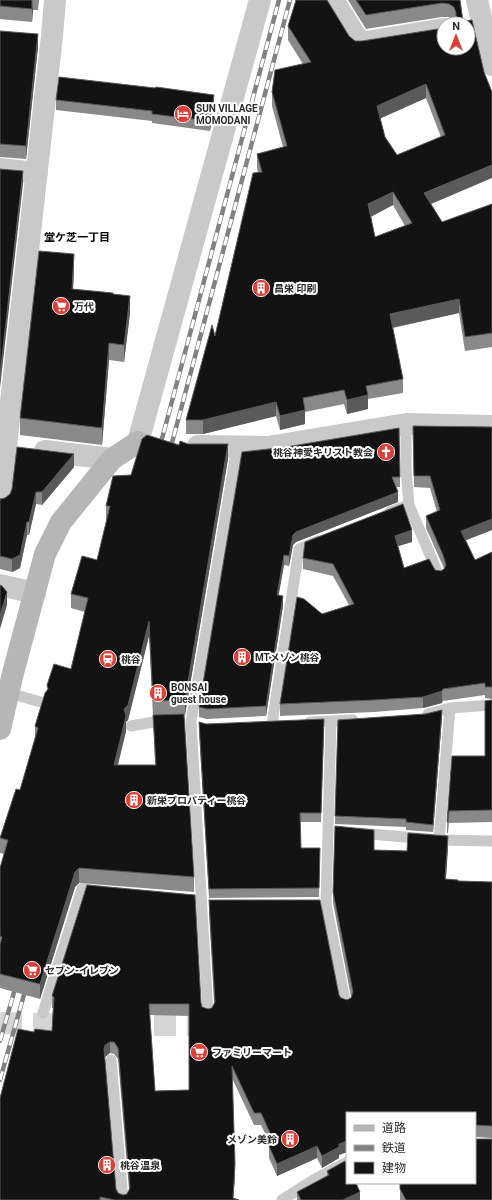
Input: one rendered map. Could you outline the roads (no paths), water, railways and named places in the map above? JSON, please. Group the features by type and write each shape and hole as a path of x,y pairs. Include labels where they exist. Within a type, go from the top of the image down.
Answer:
{"street":[{"path":"0,498 55,0"},
{"path":"0,725 45,554 61,522 112,459 138,442 260,0"},
{"path":"333,0 360,43 436,30"},
{"path":"476,16 477,0"},
{"path":"476,25 492,65"},
{"path":"30,34 52,36"},
{"path":"0,169 37,173"},
{"path":"188,446 268,447 406,424 492,426"},
{"path":"6,446 112,459"},
{"path":"0,585 35,593"}],"lane":[{"path":"406,424 406,470 409,505 439,576"},
{"path":"208,1014 202,902 188,723 237,447"},
{"path":"380,516 409,505"},
{"path":"286,723 268,724 299,549 328,537"},
{"path":"8,693 41,702"},
{"path":"416,715 450,708 492,705"},
{"path":"440,840 450,708"},
{"path":"301,723 367,720"},
{"path":"131,726 154,722 188,723"},
{"path":"331,722 327,830 322,904 346,1005"},
{"path":"327,830 440,840 492,841"},
{"path":"43,1013 82,889 112,892"},
{"path":"111,1060 123,1200"},
{"path":"282,1200 315,1179 346,1163"}],"tunnel":[{"path":"0,1023 83,1025"},
{"path":"121,1025 219,1025"}],"railway":[{"path":"159,450 279,0"},
{"path":"169,454 290,0"},
{"path":"0,1041 17,982"},
{"path":"0,1080 27,984"}],"place":[{"name":"SUN VILLAGE MOMODANI","path":"183,114"},
{"name":"昌栄 印刷","path":"261,288"},
{"name":"万代","path":"61,306"},
{"name":"桃谷神愛キリスト教会","path":"386,452"},
{"name":"MTメゾン桃谷","path":"242,657"},
{"name":"桃谷","path":"108,659"},
{"name":"BONSAI guest house","path":"158,693"},
{"name":"新栄プロパティー桃谷","path":"134,800"},
{"name":"セブン-イレブン","path":"32,970"},
{"name":"ファミリーマート","path":"199,1052"},
{"name":"メゾン美鈴","path":"290,1139"},
{"name":"桃谷温泉","path":"107,1165"}],"district":[{"name":"堂ケ芝一丁目","path":"77,237"}]}
